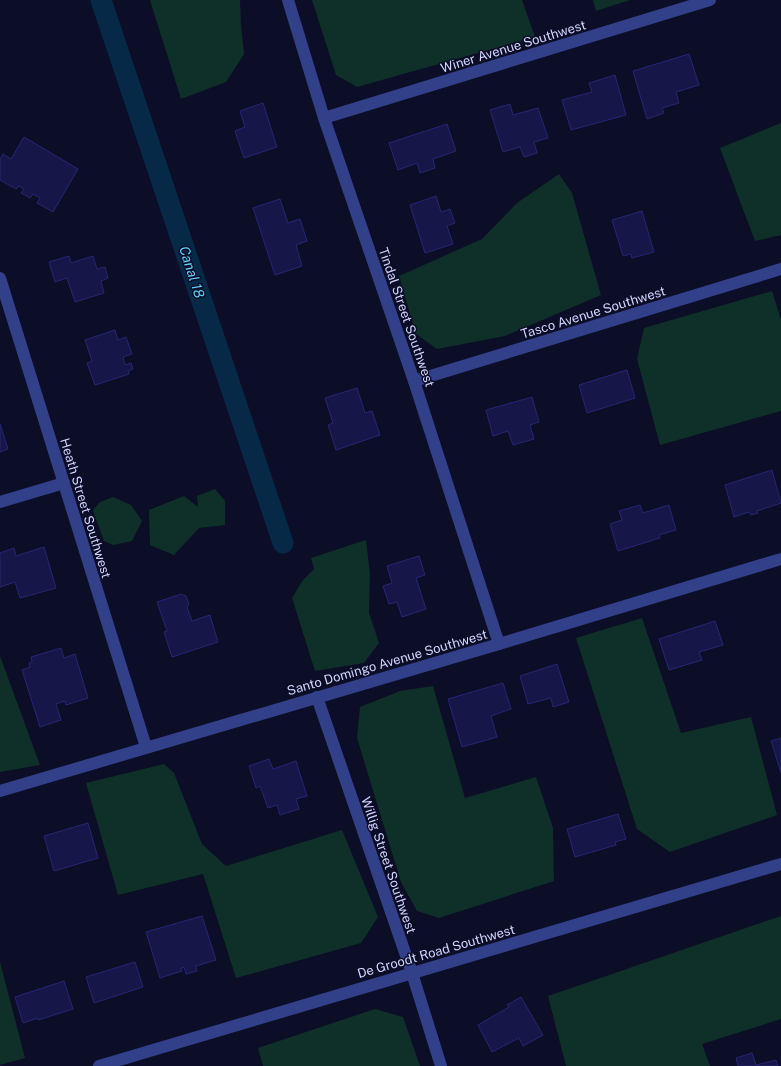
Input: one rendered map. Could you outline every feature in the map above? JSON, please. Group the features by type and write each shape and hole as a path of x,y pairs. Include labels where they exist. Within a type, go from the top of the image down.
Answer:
{"street":[{"name":"Tindal Street Southwest","path":"288,0 324,118 414,381 499,644"},
{"name":"Winer Avenue Southwest","path":"324,118 710,0"},
{"name":"Tasco Avenue Southwest","path":"414,381 781,269"},
{"name":"Heath Street Southwest","path":"0,278 146,747"},
{"path":"0,502 64,483"},
{"name":"Santo Domingo Avenue Southwest","path":"0,791 781,559"},
{"name":"Willig Street Southwest","path":"317,697 412,973 442,1066"},
{"name":"De Groodt Road Southwest","path":"100,1066 781,864"}],"green space":[{"path":"150,0 240,0 244,54 226,82 181,99"},
{"path":"312,0 522,0 535,37 357,87 336,75"},
{"path":"593,0 630,0 596,11"},
{"path":"781,123 781,235 755,241 720,148"},
{"path":"559,174 572,193 601,295 505,336 437,349 416,334 399,276 482,239 517,203"},
{"path":"772,291 781,320 781,411 660,445 637,359 644,328"},
{"path":"215,489 225,501 225,525 199,528 174,555 150,545 149,510 184,496 198,507 197,496"},
{"path":"113,497 131,505 142,521 132,541 113,545 104,541 93,510 100,502"},
{"path":"366,540 370,574 369,613 379,643 364,663 315,671 292,598 303,580 314,569 311,558"},
{"path":"642,618 681,733 751,717 777,815 670,852 637,829 576,638"},
{"path":"0,656 40,765 0,772"},
{"path":"433,686 465,798 536,777 553,828 554,881 439,918 417,911 401,882 357,738 360,707 400,691"},
{"path":"164,764 174,773 202,844 226,866 342,830 378,917 361,943 236,978 203,874 118,895 86,783"},
{"path":"781,916 781,1019 702,1044 710,1066 566,1066 548,996"},
{"path":"0,962 25,1058 0,1065"},
{"path":"375,1009 403,1017 420,1066 263,1066 258,1048"}],"building":[{"path":"689,54 699,85 676,92 679,103 662,108 664,113 647,119 633,71"},
{"path":"615,75 626,115 571,130 562,100 592,92 589,83"},
{"path":"263,103 277,147 244,158 235,131 245,127 240,111"},
{"path":"510,104 513,115 538,108 548,138 534,142 537,153 524,157 520,147 503,152 490,110"},
{"path":"447,124 456,151 433,159 435,168 420,173 417,163 398,170 389,143"},
{"path":"24,137 78,169 53,212 37,203 40,198 33,194 30,198 21,193 24,189 19,186 16,189 0,180 0,159 3,154 11,159"},
{"path":"436,196 441,212 450,209 455,223 447,226 453,244 425,253 410,205"},
{"path":"280,199 288,223 300,219 307,241 296,245 302,266 275,275 253,208"},
{"path":"642,211 654,252 632,258 631,254 623,256 612,220"},
{"path":"69,256 71,263 93,256 97,269 105,267 108,278 101,281 104,293 75,302 67,278 55,282 49,262"},
{"path":"115,330 118,340 126,337 132,354 123,357 125,365 131,363 133,369 128,371 129,374 95,385 87,363 92,361 85,340"},
{"path":"627,370 635,398 587,413 579,385"},
{"path":"357,388 365,413 372,411 380,435 336,450 328,425 333,423 325,398"},
{"path":"532,397 539,422 530,425 534,439 513,445 508,431 493,436 486,410"},
{"path":"0,424 8,449 0,452"},
{"path":"772,470 781,503 757,511 758,513 751,515 749,512 734,517 725,485"},
{"path":"640,505 643,513 669,505 676,530 659,535 660,538 618,551 610,524 622,520 619,511"},
{"path":"44,547 56,588 20,598 15,582 0,587 0,553 14,548 16,556"},
{"path":"419,556 425,575 416,578 426,609 402,617 397,602 389,604 383,586 392,583 387,566"},
{"path":"181,594 186,596 189,604 187,607 192,621 210,615 218,642 172,657 164,632 167,631 157,602"},
{"path":"715,621 723,645 699,652 702,660 669,670 659,639"},
{"path":"61,648 64,658 75,654 88,698 66,705 65,701 56,704 61,720 40,727 22,670 30,667 29,663 32,662 31,657"},
{"path":"557,664 569,702 553,707 551,698 528,704 520,676"},
{"path":"503,683 511,709 491,716 497,737 462,747 448,699"},
{"path":"781,738 781,773 771,741"},
{"path":"269,759 273,769 296,761 307,796 296,799 299,809 280,815 277,805 268,808 260,786 256,788 249,766"},
{"path":"618,814 626,839 615,842 616,845 575,857 567,829"},
{"path":"88,823 98,858 54,871 44,836"},
{"path":"202,916 216,960 196,966 197,971 186,974 184,967 181,968 182,971 160,978 146,932"},
{"path":"135,962 143,987 94,1003 86,977"},
{"path":"64,981 73,1009 23,1023 15,997"},
{"path":"521,997 543,1035 523,1046 519,1038 492,1052 478,1025 509,1007 507,1005"},
{"path":"752,1053 756,1065 776,1060 778,1066 738,1066 736,1058"}],"waterway":[{"name":"Canal 18","path":"101,0 283,543"}]}
